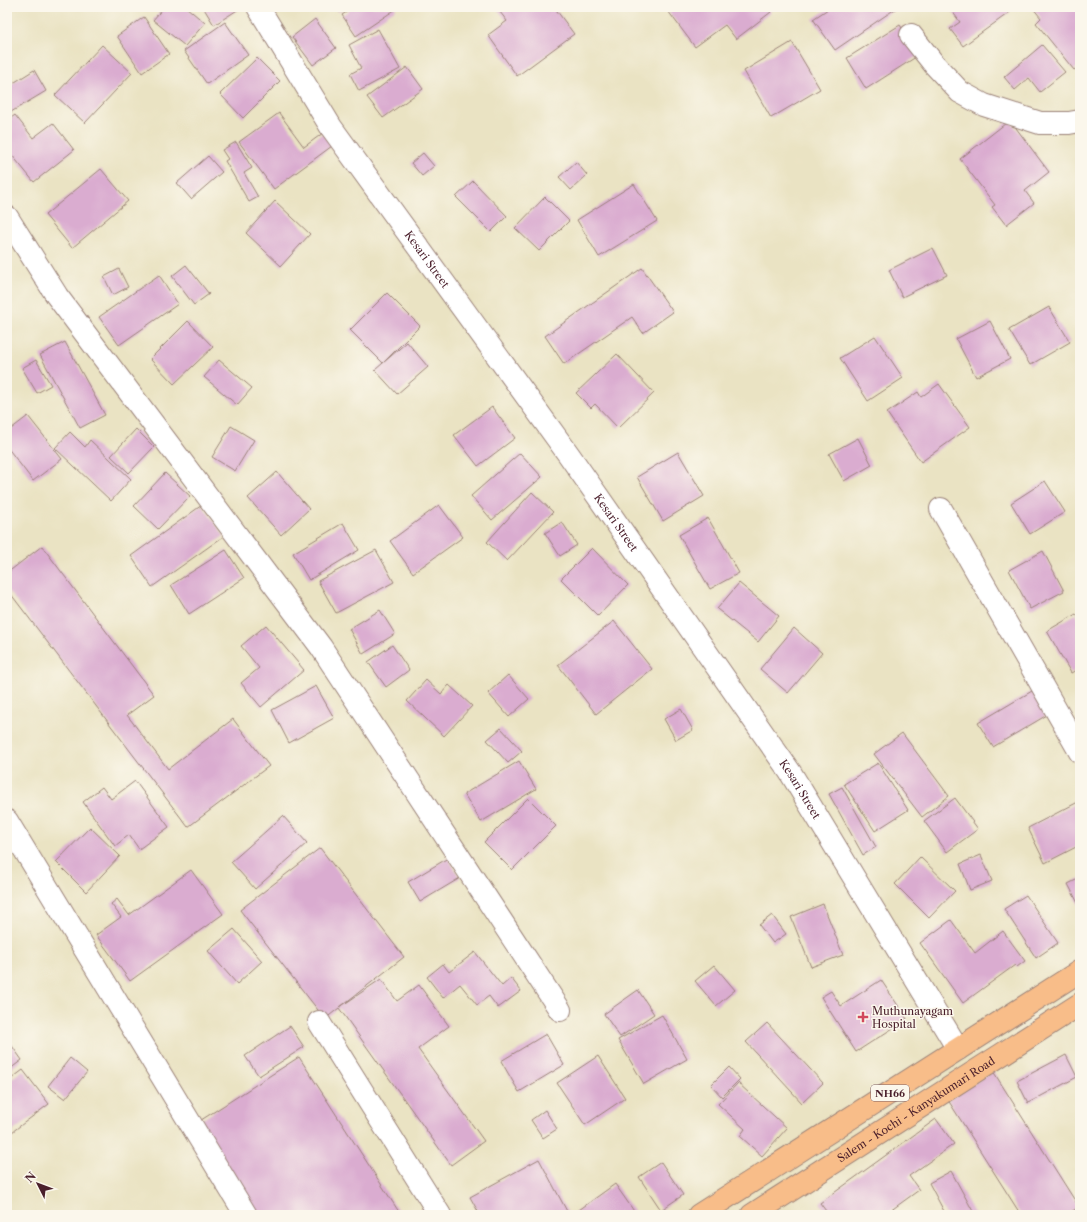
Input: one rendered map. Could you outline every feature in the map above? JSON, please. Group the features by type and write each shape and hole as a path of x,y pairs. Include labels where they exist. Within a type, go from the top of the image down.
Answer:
{"highway":[{"name":"NH66","path":"699,1215 1080,972"},
{"name":"Salem - Kochi - Kanyakumari Road","path":"752,1215 1080,1004"}],"street":[{"name":"Kesari Street","path":"258,7 331,127 569,455 790,772 958,1049"},
{"path":"911,35 934,64 960,92 984,105 1040,123 1069,124 1080,121"},
{"path":"7,217 57,296 321,647 560,1010"},
{"path":"942,509 1080,752"},
{"path":"7,821 246,1215"},
{"path":"318,1022 440,1215"}],"building":[{"path":"164,7 186,7 205,23 185,46 153,20"},
{"path":"203,7 242,7 214,25"},
{"path":"335,7 346,7 339,12"},
{"path":"354,7 395,7 396,9 356,36 342,15"},
{"path":"496,7 554,7 574,34 517,76 488,35 507,21"},
{"path":"673,7 767,7 771,12 736,39 725,25 695,47 668,11"},
{"path":"831,7 898,7 835,50 813,19"},
{"path":"949,7 1006,7 1010,12 963,46 950,29 960,22"},
{"path":"1032,7 1080,7 1080,34 1077,36 1080,40 1080,66 1074,70 1036,23 1041,18"},
{"path":"144,17 169,54 142,73 117,36"},
{"path":"315,19 336,48 313,65 292,37"},
{"path":"225,22 248,55 207,84 184,51"},
{"path":"900,25 919,55 866,89 847,58"},
{"path":"378,29 400,69 359,91 350,74 361,68 349,45"},
{"path":"792,42 820,89 771,118 744,71"},
{"path":"102,45 132,73 85,123 55,95"},
{"path":"1042,45 1065,72 1040,92 1029,78 1015,90 1004,77"},
{"path":"257,58 280,81 243,118 220,94"},
{"path":"407,67 423,89 383,118 367,97"},
{"path":"34,70 46,91 11,112 7,106 7,87"},
{"path":"279,113 304,147 323,133 332,146 274,189 239,142"},
{"path":"15,115 33,138 53,123 74,150 34,182 7,149 7,121"},
{"path":"1010,120 1049,172 1025,191 1034,203 1006,225 992,207 995,205 960,159"},
{"path":"236,142 252,168 244,173 258,197 249,202 225,161 228,159 222,150"},
{"path":"423,153 434,166 422,176 411,163"},
{"path":"208,156 222,172 191,199 177,183"},
{"path":"576,162 587,175 571,190 559,177"},
{"path":"101,169 128,201 72,248 45,215"},
{"path":"473,181 507,216 491,232 456,197"},
{"path":"634,184 657,221 599,257 577,220"},
{"path":"545,197 569,221 539,251 515,228"},
{"path":"275,201 310,234 281,266 246,233"},
{"path":"933,248 947,275 902,297 889,270"},
{"path":"186,265 209,294 194,305 172,276"},
{"path":"642,268 673,312 643,333 632,317 564,364 545,336"},
{"path":"119,269 128,287 113,295 104,277"},
{"path":"159,275 178,304 119,345 99,317"},
{"path":"387,293 420,326 383,363 350,330"},
{"path":"1049,307 1070,342 1030,365 1009,330"},
{"path":"188,321 213,347 174,384 150,359"},
{"path":"990,321 1010,359 976,377 956,339"},
{"path":"875,336 903,378 868,401 840,358"},
{"path":"65,342 105,415 80,428 40,355"},
{"path":"407,342 428,367 397,394 375,370"},
{"path":"617,354 654,393 618,428 595,404 591,408 576,393"},
{"path":"36,360 51,385 37,393 22,368"},
{"path":"219,360 252,388 237,405 204,377"},
{"path":"939,384 970,427 921,462 887,413 918,392 921,397"},
{"path":"492,407 515,438 478,466 454,435"},
{"path":"28,416 62,459 33,481 7,447 7,432"},
{"path":"231,426 254,440 235,471 212,457"},
{"path":"136,429 154,447 129,473 111,456"},
{"path":"70,432 85,447 90,440 131,479 111,501 55,448"},
{"path":"858,438 872,465 844,481 829,454"},
{"path":"678,452 704,496 663,521 637,477"},
{"path":"520,453 542,477 492,520 471,496"},
{"path":"277,472 309,509 281,535 248,498"},
{"path":"165,473 190,496 158,529 134,506"},
{"path":"1045,481 1065,512 1030,534 1011,503"},
{"path":"532,492 553,512 507,561 487,542"},
{"path":"202,505 224,536 152,587 131,556"},
{"path":"439,505 463,537 413,573 390,541"},
{"path":"708,518 739,573 710,589 679,535"},
{"path":"562,522 577,545 560,556 545,533"},
{"path":"343,523 359,550 309,580 293,553"},
{"path":"42,546 154,695 127,715 168,769 233,719 269,766 188,827 7,589 7,573"},
{"path":"592,548 628,585 598,616 561,579"},
{"path":"226,550 244,578 189,614 171,585"},
{"path":"376,550 394,582 336,613 318,581"},
{"path":"1043,551 1064,591 1030,609 1009,570"},
{"path":"739,583 779,616 758,642 717,609"},
{"path":"380,610 395,634 363,654 349,629"},
{"path":"1076,614 1080,620 1080,668 1071,673 1047,631"},
{"path":"614,621 652,669 596,714 558,665"},
{"path":"266,625 304,670 261,707 241,683 259,668 241,646"},
{"path":"794,628 822,653 788,693 760,669"},
{"path":"392,645 409,670 386,687 368,662"},
{"path":"508,675 529,699 509,717 488,693"},
{"path":"426,680 441,694 449,685 472,706 444,736 407,701"},
{"path":"316,686 334,718 289,743 272,710"},
{"path":"1032,691 1047,715 993,747 978,723"},
{"path":"681,709 693,730 676,740 664,719"},
{"path":"501,728 522,751 508,763 487,740"},
{"path":"902,733 949,796 922,817 874,754"},
{"path":"519,761 536,789 481,822 464,794"},
{"path":"878,763 908,810 875,831 844,784"},
{"path":"135,781 169,827 139,849 129,835 115,846 83,802 102,787 111,799"},
{"path":"842,787 876,847 863,855 829,794"},
{"path":"528,798 556,826 512,870 484,842"},
{"path":"955,798 978,829 947,852 924,821"},
{"path":"1080,801 1080,845 1045,863 1028,828"},
{"path":"283,816 307,843 255,889 231,862"},
{"path":"90,827 120,856 86,892 56,862"},
{"path":"320,848 404,957 340,1007 381,979 397,1001 419,985 449,1026 418,1049 484,1141 451,1165 339,1008 325,1019 240,910"},
{"path":"981,855 992,881 970,890 960,864"},
{"path":"920,857 955,891 929,918 895,884"},
{"path":"448,858 460,878 420,902 408,882"},
{"path":"191,870 223,914 130,981 96,935 121,917 111,904 117,899 129,915"},
{"path":"1080,878 1080,907 1068,884"},
{"path":"1026,895 1058,943 1036,958 1004,909"},
{"path":"823,904 843,955 811,967 791,917"},
{"path":"772,915 786,934 773,943 759,925"},
{"path":"951,920 975,953 1003,931 1025,961 1017,967 1015,965 963,1003 920,943"},
{"path":"234,929 262,961 237,984 208,951"},
{"path":"475,952 502,986 511,978 521,991 498,1008 489,996 477,1005 460,984 443,998 427,977 443,964 449,972"},
{"path":"714,965 735,990 716,1006 695,981"},
{"path":"881,980 907,1019 856,1052 821,997 831,991 841,1006"},
{"path":"638,990 654,1014 620,1037 604,1014"},
{"path":"662,1015 687,1059 644,1084 618,1040"},
{"path":"767,1023 823,1083 802,1103 746,1042"},
{"path":"290,1026 304,1047 259,1076 245,1056"},
{"path":"546,1034 564,1065 519,1092 501,1061"},
{"path":"7,1039 22,1060 10,1069 7,1064"},
{"path":"1066,1055 1077,1077 1028,1103 1017,1081"},
{"path":"598,1056 625,1098 585,1125 557,1083"},
{"path":"299,1057 401,1215 254,1215 195,1124"},
{"path":"70,1058 87,1072 65,1099 48,1086"},
{"path":"729,1067 740,1079 722,1097 711,1085"},
{"path":"23,1070 49,1104 8,1135 7,1082"},
{"path":"993,1071 1079,1207 1066,1215 1021,1215 948,1100"},
{"path":"738,1083 787,1128 762,1156 740,1136 745,1129 718,1104"},
{"path":"545,1110 557,1129 543,1138 531,1120"},
{"path":"936,1119 954,1144 909,1176 919,1190 890,1211 892,1215 829,1215 820,1203"},
{"path":"539,1159 569,1215 480,1215 470,1197"},
{"path":"661,1162 683,1195 661,1210 639,1177"},
{"path":"951,1171 975,1215 946,1215 929,1183"},
{"path":"615,1184 636,1214 572,1215"},
{"path":"429,1205 435,1215 413,1215"}],"place":[{"name":"Muthunayagam Hospital","path":"863,1017"}]}
